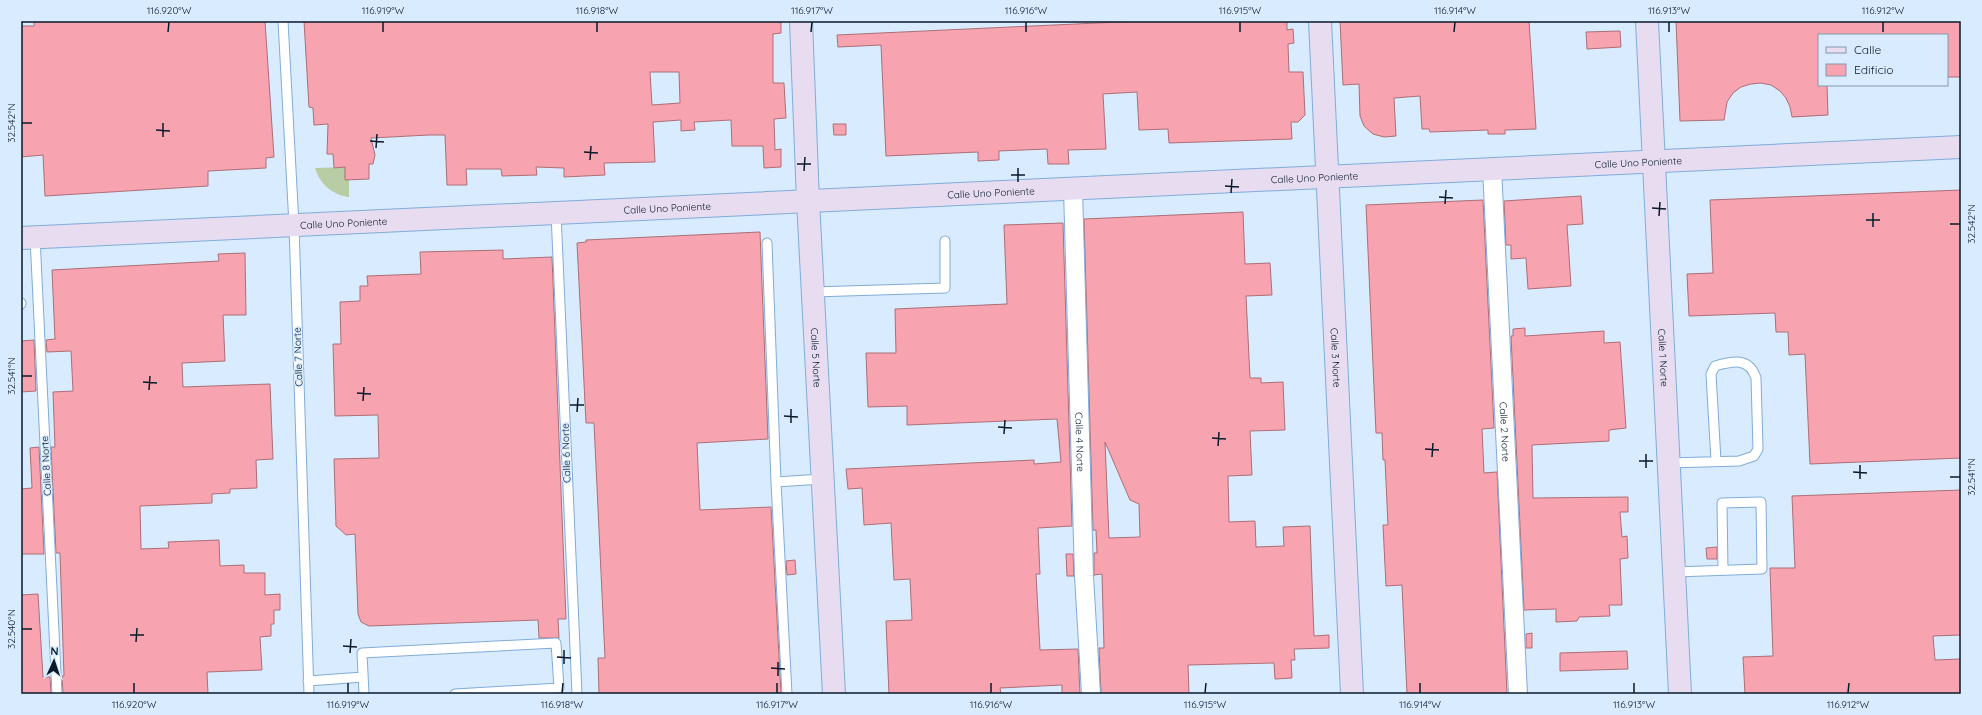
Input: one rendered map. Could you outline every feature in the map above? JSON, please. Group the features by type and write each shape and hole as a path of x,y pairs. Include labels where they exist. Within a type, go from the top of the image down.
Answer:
{"street":[{"name":"Calle 5 Norte","path":"801,21 812,292 834,694"},
{"name":"Calle 3 Norte","path":"1320,21 1352,694"},
{"name":"Calle 1 Norte","path":"1647,21 1680,694"},
{"name":"Calle Uno Poniente","path":"28,238 1961,147"},
{"name":"Calle 2 Norte","path":"1492,169 1518,694"},
{"name":"Calle 4 Norte","path":"1073,189 1084,576 1091,694"}],"lane":[{"name":"Calle 7 Norte","path":"283,21 294,225 309,694"},
{"name":"Calle 6 Norte","path":"556,213 577,694"},
{"name":"Calle 8 Norte","path":"28,238 56,694"},
{"path":"812,292 945,288 945,241"},
{"path":"767,243 776,482 787,694"},
{"path":"1669,463 1739,461 1754,456 1758,449 1756,378 1753,368 1745,363 1726,363 1715,366 1711,374 1716,461"},
{"path":"776,482 822,479"},
{"path":"1674,572 1762,569 1761,502 1722,503 1723,570"},
{"path":"364,694 362,653 556,643 559,688 455,694"},
{"path":"308,681 363,678"}],"green space":[{"path":"349,167 349,197 337,194 323,184 315,168"}],"building":[{"path":"34,21 265,21 274,157 266,158 266,168 208,171 208,186 45,196 43,155 21,157 21,26 34,26"},
{"path":"304,21 781,21 781,33 773,34 773,83 784,83 786,118 774,119 775,150 781,149 781,167 764,168 763,146 732,146 731,120 694,122 695,130 681,131 681,120 653,122 655,162 604,163 605,175 564,177 564,168 536,167 537,175 502,176 501,169 466,169 467,185 447,185 445,135 429,135 371,138 375,155 373,164 369,164 369,179 345,180 345,167 334,168 333,154 327,154 328,124 314,125 313,108 309,107","holes":["650,72 679,72 680,103 652,105"]},
{"path":"1141,21 1287,21 1287,30 1293,29 1294,43 1288,44 1289,72 1303,72 1305,115 1298,122 1291,122 1292,139 1169,143 1168,129 1139,130 1137,92 1103,94 1106,149 1068,150 1069,164 1048,164 1047,149 999,151 999,160 978,161 978,152 886,156 881,45 838,47 837,35"},
{"path":"1340,21 1529,21 1536,129 1505,130 1505,134 1488,134 1488,130 1430,132 1429,129 1422,129 1420,96 1394,98 1396,136 1384,137 1373,134 1364,126 1360,116 1359,84 1343,85"},
{"path":"1676,21 1961,21 1961,77 1948,77 1948,34 1818,34 1818,86 1827,86 1828,115 1792,117 1786,98 1780,91 1771,85 1761,83 1741,87 1733,93 1727,102 1724,120 1680,121"},
{"path":"1620,31 1621,47 1587,49 1586,32"},
{"path":"833,124 846,124 846,135 834,135"},
{"path":"1961,190 1961,458 1810,464 1805,354 1789,355 1788,332 1776,332 1775,313 1689,316 1687,274 1713,273 1710,200"},
{"path":"1581,196 1583,224 1567,225 1571,286 1528,289 1526,258 1511,259 1511,245 1506,245 1504,201"},
{"path":"1483,200 1494,428 1482,429 1484,473 1497,472 1507,694 1407,694 1402,585 1386,586 1383,525 1388,525 1385,460 1383,460 1382,433 1376,433 1366,205"},
{"path":"1243,212 1245,264 1270,263 1272,295 1246,296 1250,378 1261,378 1261,383 1283,382 1285,430 1250,431 1252,475 1228,476 1229,522 1255,521 1256,547 1284,546 1283,527 1310,526 1314,636 1329,635 1329,648 1294,649 1295,660 1291,660 1292,678 1275,679 1274,663 1188,665 1189,694 1101,694 1099,648 1104,648 1102,574 1094,575 1094,553 1097,553 1096,530 1093,530 1084,219","holes":["1105,442 1130,500 1139,504 1140,537 1109,538"]},
{"path":"1063,223 1072,526 1038,528 1040,574 1036,574 1040,650 1078,649 1080,694 1062,694 1062,685 1000,688 1001,694 889,694 886,621 912,620 910,579 894,580 891,523 864,525 862,488 848,489 846,469 1034,460 1034,464 1061,462 1057,419 907,425 907,406 868,407 866,353 896,353 895,309 1007,304 1004,225"},
{"path":"760,232 768,439 697,443 700,510 771,507 781,694 599,694 598,658 605,658 594,423 586,423 577,243 586,242 586,240"},
{"path":"503,250 503,259 552,257 566,619 558,619 559,638 539,638 538,620 369,626 361,622 358,614 355,534 346,535 336,526 334,459 379,458 378,415 335,416 333,344 341,344 340,302 360,301 360,286 368,286 367,276 421,274 420,252"},
{"path":"245,253 246,315 223,315 225,361 182,363 183,387 270,384 273,459 256,460 257,488 230,489 230,493 212,494 212,503 140,506 141,549 169,548 168,542 219,540 220,566 244,565 244,573 265,573 265,595 280,594 280,610 274,610 274,624 271,624 271,636 260,637 262,670 207,672 208,694 63,694 62,676 64,676 60,553 56,553 51,447 55,447 53,392 73,391 71,351 47,352 46,340 55,339 52,270 219,261 218,254"},
{"path":"1525,328 1525,336 1604,331 1604,343 1620,342 1626,428 1609,430 1609,441 1532,445 1533,498 1628,497 1628,512 1620,512 1622,537 1627,536 1628,558 1620,559 1622,605 1609,605 1610,616 1579,617 1577,621 1556,622 1556,609 1524,610 1511,336 1513,336 1513,329"},
{"path":"34,340 36,391 21,392 21,341"},
{"path":"39,447 44,554 21,554 21,489 32,488 30,448"},
{"path":"1961,490 1961,635 1933,636 1935,660 1961,659 1961,694 1745,694 1743,657 1773,656 1770,568 1795,568 1792,496"},
{"path":"1717,547 1717,559 1707,559 1706,548"},
{"path":"1066,554 1073,554 1074,576 1067,576"},
{"path":"795,560 796,574 787,575 786,561"},
{"path":"38,594 43,677 50,677 51,694 21,694 21,595"},
{"path":"1532,633 1532,648 1526,648 1526,634"},
{"path":"1627,651 1628,669 1560,671 1560,653"}]}
